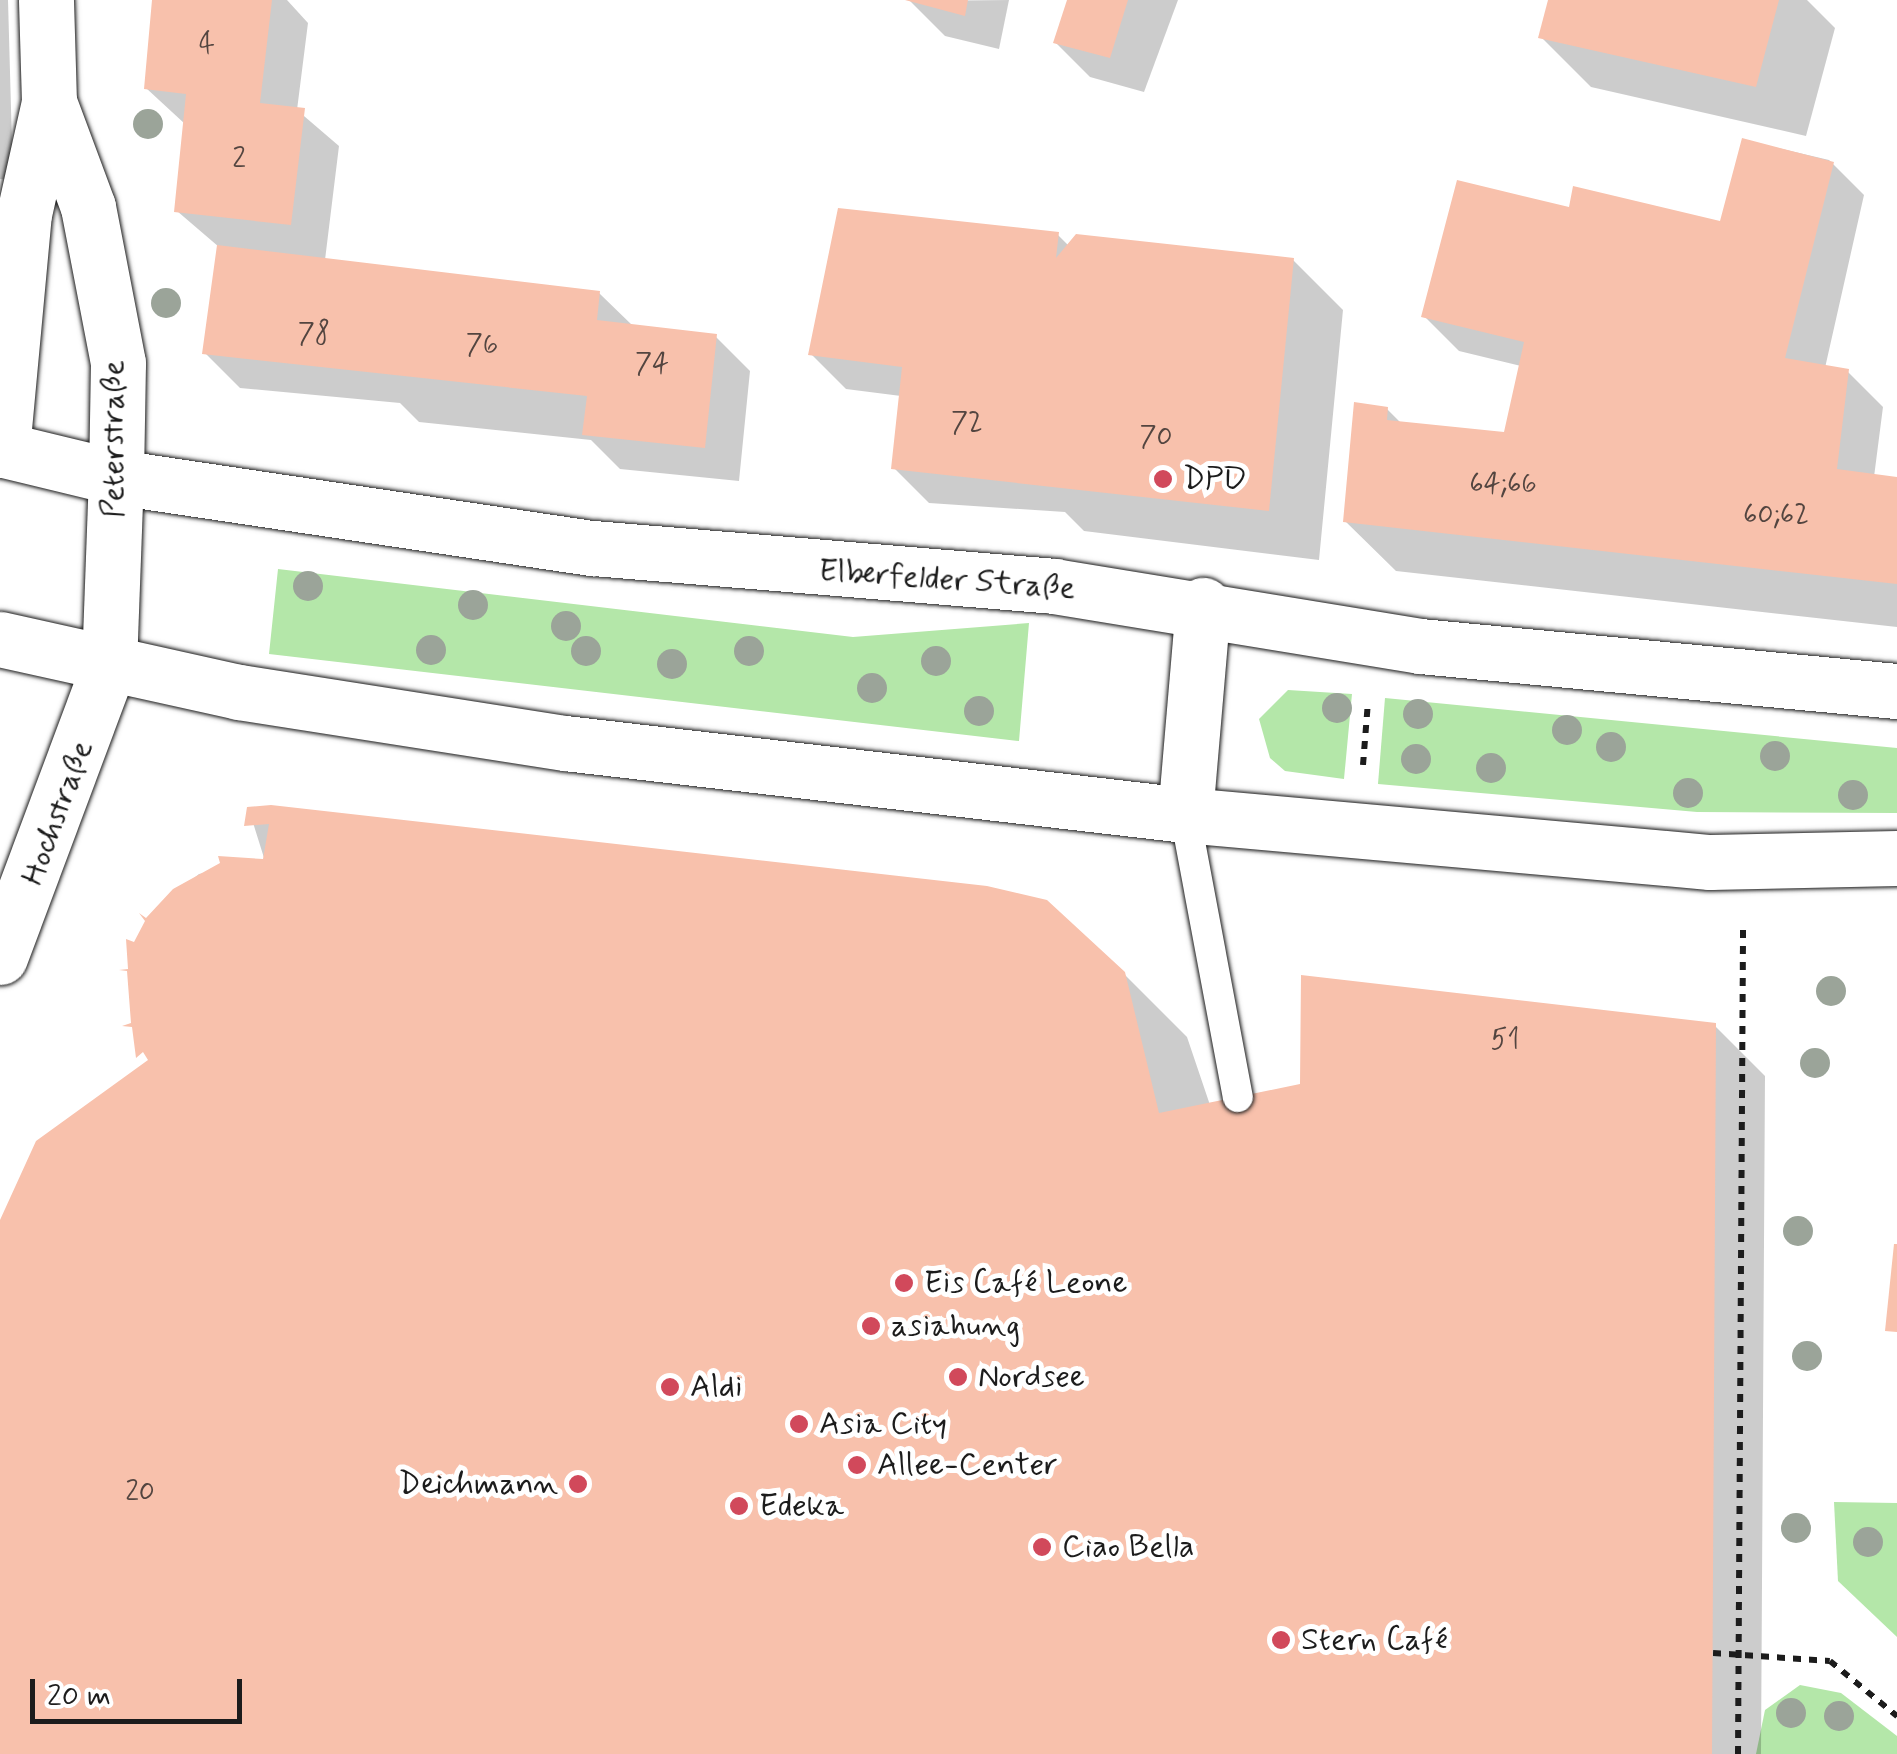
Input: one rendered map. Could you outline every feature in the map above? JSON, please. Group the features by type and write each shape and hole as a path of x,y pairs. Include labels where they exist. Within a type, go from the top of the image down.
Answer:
{"main road":[{"name":"Peterstraße","path":"0,452 24,214 48,102 46,0"},
{"name":"Peterstraße","path":"48,102 88,207 118,363 109,666"},
{"name":"Elberfelder Straße","path":"0,452 116,477 592,548 1203,605 1372,639 1897,691"},
{"path":"1185,816 1203,605"},
{"path":"0,639 109,666 565,743 1185,816 1745,864 1897,858"},
{"name":"Hochstraße","path":"0,957 69,792 109,666"}],"lane":[{"path":"1185,816 1233,1095"}],"path":[{"path":"1358,831 1372,639"},
{"path":"1738,1754 1744,1658 1738,1324 1745,864"},
{"path":"1713,1654 1830,1662 1897,1716"}],"green space":[{"path":"278,569 853,637 1029,623 1019,741 269,654"},
{"path":"1288,690 1352,694 1344,779 1285,771 1270,758 1259,719"},
{"path":"1385,698 1897,748 1897,813 1697,812 1378,784"},
{"path":"1834,1502 1897,1503 1897,1637 1838,1581"},
{"path":"1800,1685 1841,1693 1897,1736 1897,1754 1756,1754 1765,1710"}],"building":[{"path":"152,0 272,0 260,103 305,108 291,225 174,212 186,94 144,89"},
{"path":"905,0 968,0 965,16"},
{"path":"1067,0 1128,0 1110,58 1053,43"},
{"path":"1548,0 1779,0 1756,87 1538,38"},
{"path":"1742,138 1834,162 1785,358 1849,369 1837,469 1897,477 1897,584 1343,522 1354,402 1388,407 1387,420 1504,432 1524,342 1421,317 1457,180 1569,207 1573,186 1720,221"},
{"path":"838,208 1059,232 1056,258 1076,234 1294,258 1269,511 891,469 902,367 808,355"},
{"path":"217,245 600,291 597,320 717,334 705,448 582,435 587,396 202,354"},
{"name":"Allee-Center","path":"271,805 987,886 1047,900 1125,972 1159,1113 1300,1084 1301,975 1716,1023 1712,1754 0,1754 0,1220 36,1141 148,1060 143,1052 136,1058 132,1027 122,1026 131,1023 127,971 119,970 128,969 126,939 134,942 145,921 139,913 146,918 173,889 220,863 218,856 263,859 269,824 244,826 247,807"},
{"path":"1897,1244 1897,1332 1885,1331"}],"place":[{"name":"DPD","path":"1163,479"},
{"name":"Eis Café Leone","path":"904,1283"},
{"name":"asiahung","path":"871,1326"},
{"name":"Nordsee","path":"958,1377"},
{"name":"Aldi","path":"670,1387"},
{"name":"Asia City","path":"799,1424"},
{"name":"Allee-Center","path":"857,1465"},
{"name":"Deichmann","path":"578,1484"},
{"name":"Edeka","path":"739,1506"},
{"name":"Ciao Bella","path":"1042,1547"},
{"name":"Stern Café","path":"1281,1640"}]}
